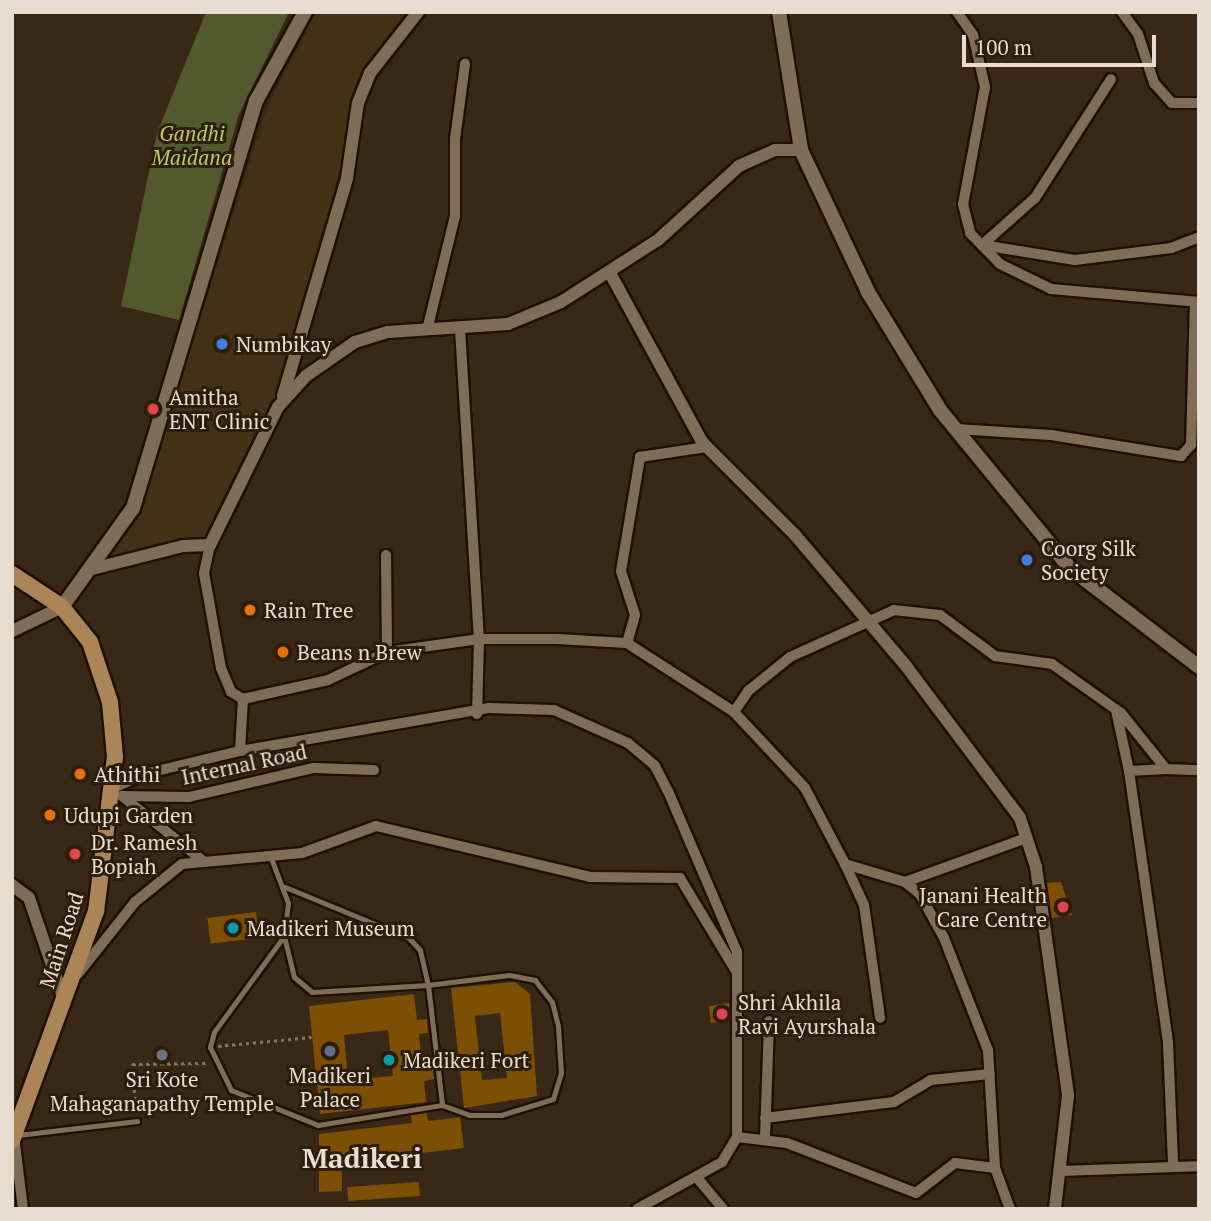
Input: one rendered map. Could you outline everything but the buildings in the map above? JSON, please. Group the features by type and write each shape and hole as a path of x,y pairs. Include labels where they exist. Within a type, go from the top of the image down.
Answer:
{"main road":[{"path":"62,607 133,508 256,101 305,12"},
{"path":"779,12 801,150 868,292 956,429 1070,568 1199,667"},
{"name":"Main Road","path":"12,574 62,607 90,642 102,671 114,726 116,792 96,911 13,1138"}],"street":[{"path":"418,12 370,73 358,103 335,223 278,407 210,545 204,573 221,668 232,692 243,699 328,680 387,652 479,639 627,643 734,712 805,788 864,905 880,1018"},
{"path":"956,429 1051,435 1181,456 1191,445 1197,302 1051,289 1000,264 970,233 963,204 985,87 973,35 957,12"},
{"path":"1122,12 1138,34 1154,83 1171,103 1199,103"},
{"path":"427,330 455,216 455,139 465,65"},
{"path":"982,246 1035,198 1111,79"},
{"path":"278,407 306,376 355,342 427,330 508,324 610,273 658,240 739,166 775,150 801,150"},
{"path":"982,246 1075,260 1171,248 1199,237"},
{"path":"610,273 640,338 706,447 795,536 864,619 1020,818 1024,839 1036,867 1068,1096 1055,1209"},
{"path":"460,329 479,639 477,714"},
{"path":"627,643 635,615 621,571 640,457 706,447"},
{"path":"88,570 170,548 210,545"},
{"path":"386,555 387,652"},
{"path":"12,631 62,607"},
{"path":"734,712 748,691 790,657 864,619 894,611 940,615 995,656 1052,664 1116,710 1166,769"},
{"path":"240,751 243,699"},
{"path":"202,860 116,792 144,774 240,751 477,714 489,708 554,710 628,743 655,766 730,926 737,972 737,1137 722,1162 698,1179 637,1209"},
{"path":"1116,710 1129,771 1168,1044 1173,1164"},
{"name":"Internal Road","path":"116,792 189,797 314,768 374,770"},
{"path":"1129,771 1199,770"},
{"path":"72,982 154,883 182,864 202,860 271,858 376,825 590,877 667,874 688,888 737,972"},
{"path":"905,882 1024,839"},
{"path":"845,864 905,882 920,894 969,989 990,1074 995,1168 1010,1209"},
{"path":"12,885 29,898 64,1000"},
{"path":"765,1138 769,1021"},
{"path":"765,1118 894,1102 931,1080 990,1074"},
{"path":"737,1137 765,1138 916,1193 955,1163 995,1168"},
{"path":"13,1138 23,1209"},
{"path":"1059,1171 1173,1164 1199,1166"},
{"path":"698,1179 723,1209"}],"lane":[{"path":"271,858 285,887 288,903 284,936 294,978 312,992 428,985 509,975 535,980 552,1002 562,1054 558,1089 544,1107 485,1115 442,1105 305,1123 231,1090 214,1063 210,1047 214,1032 284,936"},
{"path":"285,887 409,938 420,950 428,985 442,1105"},
{"path":"13,1138 137,1121"}],"path":[{"path":"210,1047 312,1037"},
{"path":"137,1121 132,1064 214,1063"}],"shaded area":[{"path":"316,12 408,12 364,70 300,331 270,412 208,540 184,539 108,559 139,511 266,111"}],"green space":[{"name":"Gandhi Maidana","path":"206,12 289,12 239,114 179,320 121,306 157,133"}],"place":[{"name":"Numbikay","path":"222,344"},
{"name":"Amitha ENT Clinic","path":"153,409"},
{"name":"Coorg Silk Society","path":"1027,560"},
{"name":"Rain Tree","path":"250,610"},
{"name":"Beans n Brew","path":"283,652"},
{"name":"Athithi","path":"80,774"},
{"name":"Udupi Garden","path":"50,815"},
{"name":"Dr. Ramesh Bopiah","path":"75,854"},
{"name":"Janani Health Care Centre","path":"1063,907"},
{"name":"Madikeri Museum","path":"233,928"},
{"name":"Shri Akhila Ravi Ayurshala","path":"722,1014"},
{"name":"Madikeri Palace","path":"330,1051"},
{"name":"Sri Kote Mahaganapathy Temple","path":"162,1055"},
{"name":"Madikeri Fort","path":"389,1060"}],"district":[{"name":"Madikeri","path":"362,1158"}]}
